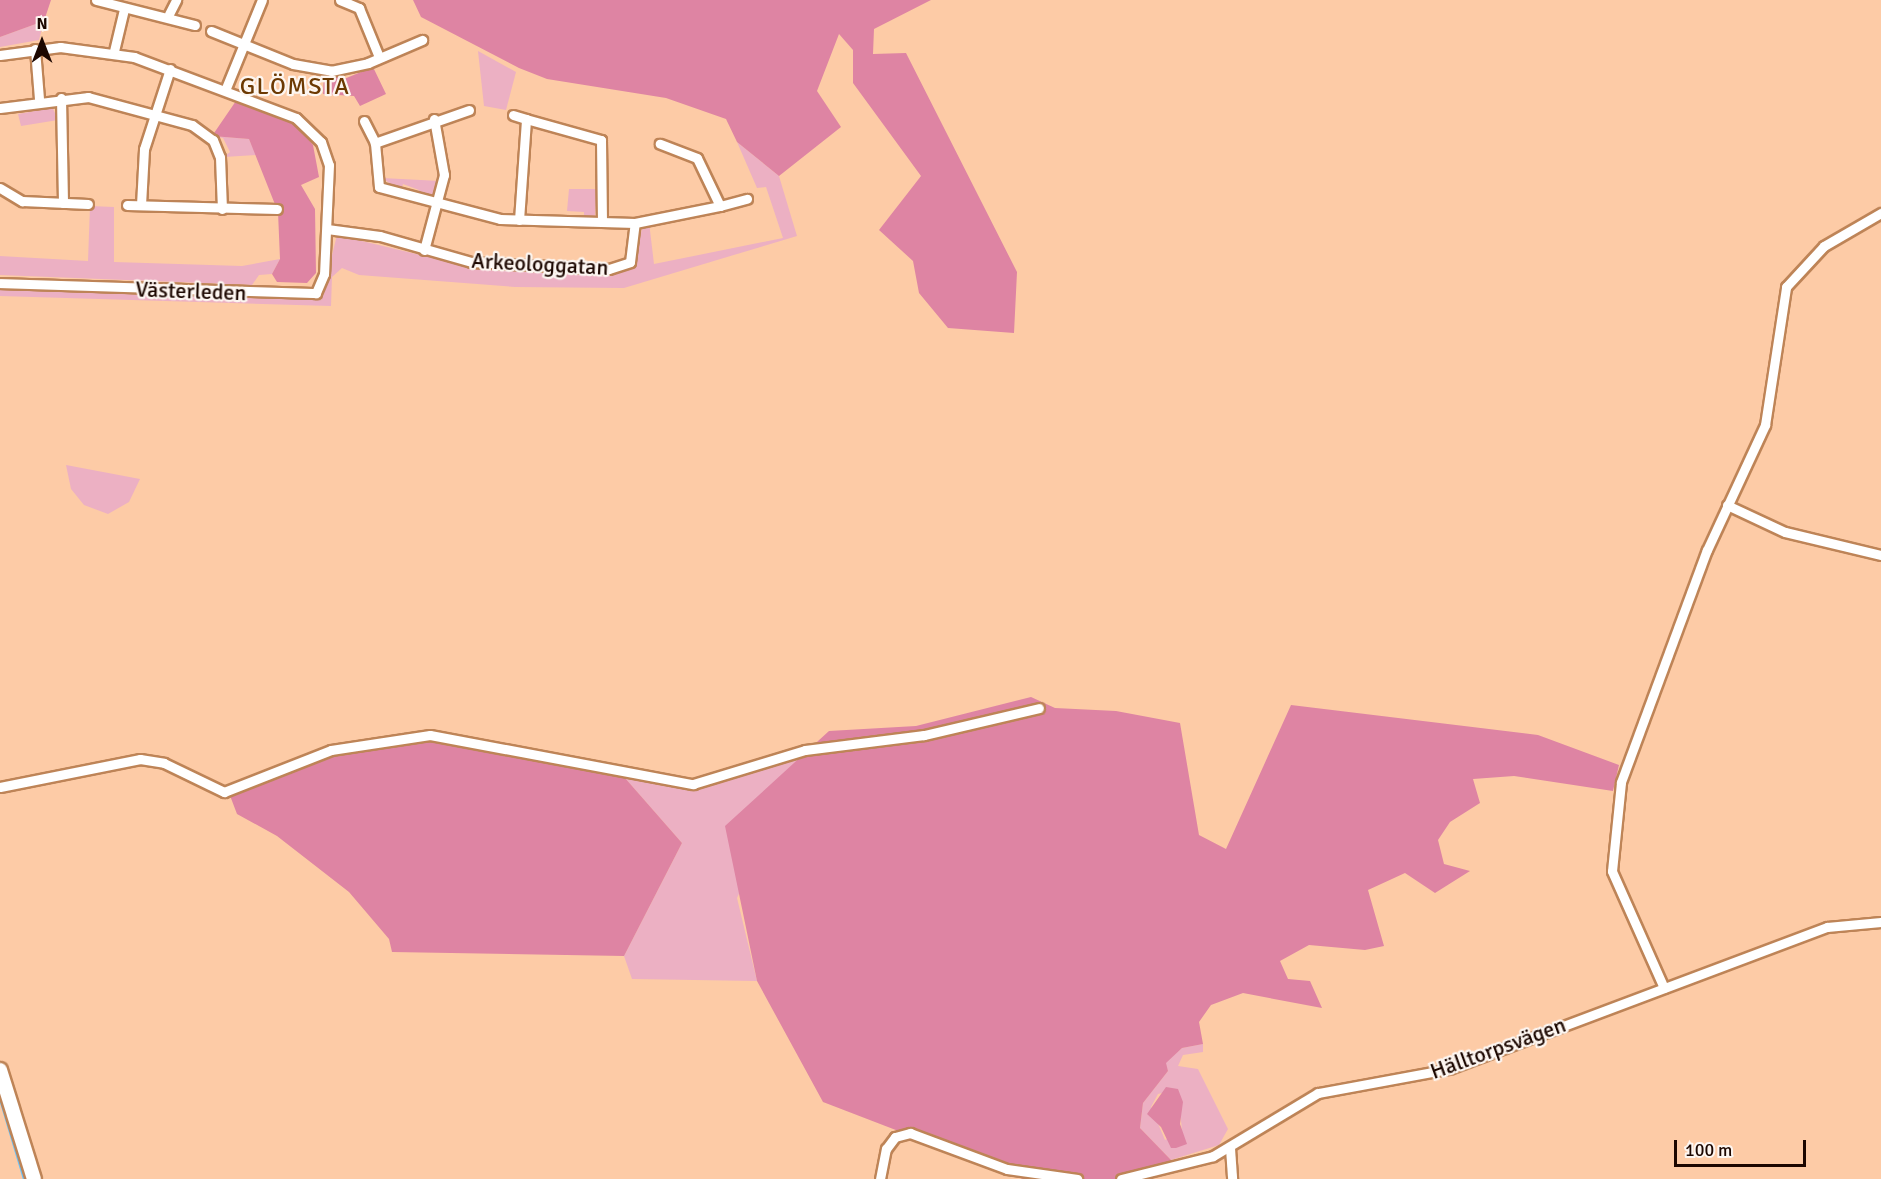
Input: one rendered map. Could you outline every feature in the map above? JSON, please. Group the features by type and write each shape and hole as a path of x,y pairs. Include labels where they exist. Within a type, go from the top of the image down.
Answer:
{"main road":[{"path":"0,1070 34,1179"}],"street":[{"path":"99,0 124,9 169,14 195,25"},
{"path":"169,14 176,0"},
{"path":"226,88 262,0"},
{"path":"340,0 359,8 379,57"},
{"path":"114,51 124,9"},
{"path":"211,31 322,70 379,57 422,40"},
{"path":"35,49 39,99"},
{"path":"0,55 35,49 114,51 226,88 296,118 314,131 329,165 327,229"},
{"path":"141,205 144,149 154,110 170,69"},
{"path":"61,98 63,203"},
{"path":"0,108 39,99 61,98 107,99 154,110 213,140 222,167 222,209"},
{"path":"375,143 434,119 469,110"},
{"path":"513,115 601,140 602,222"},
{"path":"424,250 438,206 444,164 434,119"},
{"path":"519,220 526,119"},
{"path":"364,121 375,143 380,187 438,206 519,220 635,223 747,199"},
{"path":"660,144 697,158 720,206"},
{"path":"0,188 22,201 88,204"},
{"path":"127,205 277,209"},
{"path":"1664,988 1612,872 1614,820 1626,767 1726,505 1771,404 1786,287 1824,246 1881,213"},
{"name":"Arkeologgatan","path":"327,229 380,236 424,250 484,263 618,268 631,257 635,223"},
{"name":"Västerleden","path":"0,283 306,294 322,285 327,229"},
{"path":"1726,505 1785,532 1881,555"},
{"path":"0,787 140,759 164,763 224,792 331,750 430,735 693,784 805,750 924,735 1039,708"},
{"name":"Hälltorpsvägen","path":"1121,1179 1230,1148 1318,1092 1449,1069 1827,927 1881,922"},
{"path":"880,1179 886,1149 895,1137 910,1133 1007,1169 1077,1179"},
{"path":"1230,1148 1232,1179"}],"shaded area":[{"path":"0,0 51,0 44,21 0,37"},
{"path":"413,0 931,0 874,29 873,54 906,53 1017,272 1014,333 948,328 919,293 913,261 879,230 921,176 853,83 853,50 839,34 817,91 841,127 779,176 737,142 726,119 666,98 547,79 519,68 421,17"},
{"path":"44,21 39,40 0,47 0,37"},
{"path":"478,51 516,72 506,110 484,106"},
{"path":"373,67 386,94 360,106 354,96 323,94 324,73 342,73 344,79"},
{"path":"238,98 295,121 313,145 319,177 301,185 315,209 316,273 307,283 277,282 272,274 280,259 278,212 249,139 212,136"},
{"path":"50,102 58,120 21,126 18,114 46,109"},
{"path":"212,136 249,139 256,155 224,157 230,152 223,138"},
{"path":"737,142 779,176 797,236 624,288 515,287 359,275 342,268 332,277 331,306 0,296 0,288 321,300 337,235 462,265 621,270 636,255 643,224 649,222 654,264 783,238 766,187 757,188"},
{"path":"382,178 440,181 435,197 417,197 419,190 403,184 401,191"},
{"path":"569,189 597,189 595,216 584,218 584,212 567,211"},
{"path":"90,206 114,207 114,262 242,266 280,259 272,274 259,275 252,285 0,275 0,256 88,261"},
{"path":"66,465 140,479 129,502 108,514 84,505 71,489"},
{"path":"1031,697 1055,708 1116,711 1180,723 1199,835 1226,849 1291,705 1538,735 1619,765 1613,791 1514,776 1473,779 1480,803 1450,822 1438,840 1444,864 1470,871 1435,893 1405,873 1368,890 1384,946 1365,950 1309,945 1280,961 1288,979 1310,981 1322,1008 1243,993 1211,1005 1199,1022 1203,1044 1182,1048 1166,1063 1168,1071 1143,1103 1140,1128 1171,1160 1172,1170 1147,1179 1023,1179 823,1102 757,981 725,826 829,731 916,726"},
{"path":"431,740 625,778 682,843 624,956 392,952 389,939 349,892 277,836 237,814 229,793 327,755"},
{"path":"805,753 737,898 757,981 632,979 624,956 682,843 625,778 700,788"},
{"path":"1203,1044 1203,1052 1183,1055 1178,1066 1198,1069 1228,1129 1219,1145 1171,1160 1140,1128 1143,1103 1168,1071 1165,1063 1182,1048","holes":["1178,1089 1182,1131 1165,1140 1151,1107 1158,1094"]},
{"path":"1166,1087 1178,1089 1183,1102 1180,1124 1187,1144 1176,1148 1171,1148 1161,1127 1147,1114"}],"waterway":[{"path":"0,1099 24,1179"}],"district":[{"name":"GLÖMSTA","path":"295,87"}]}
